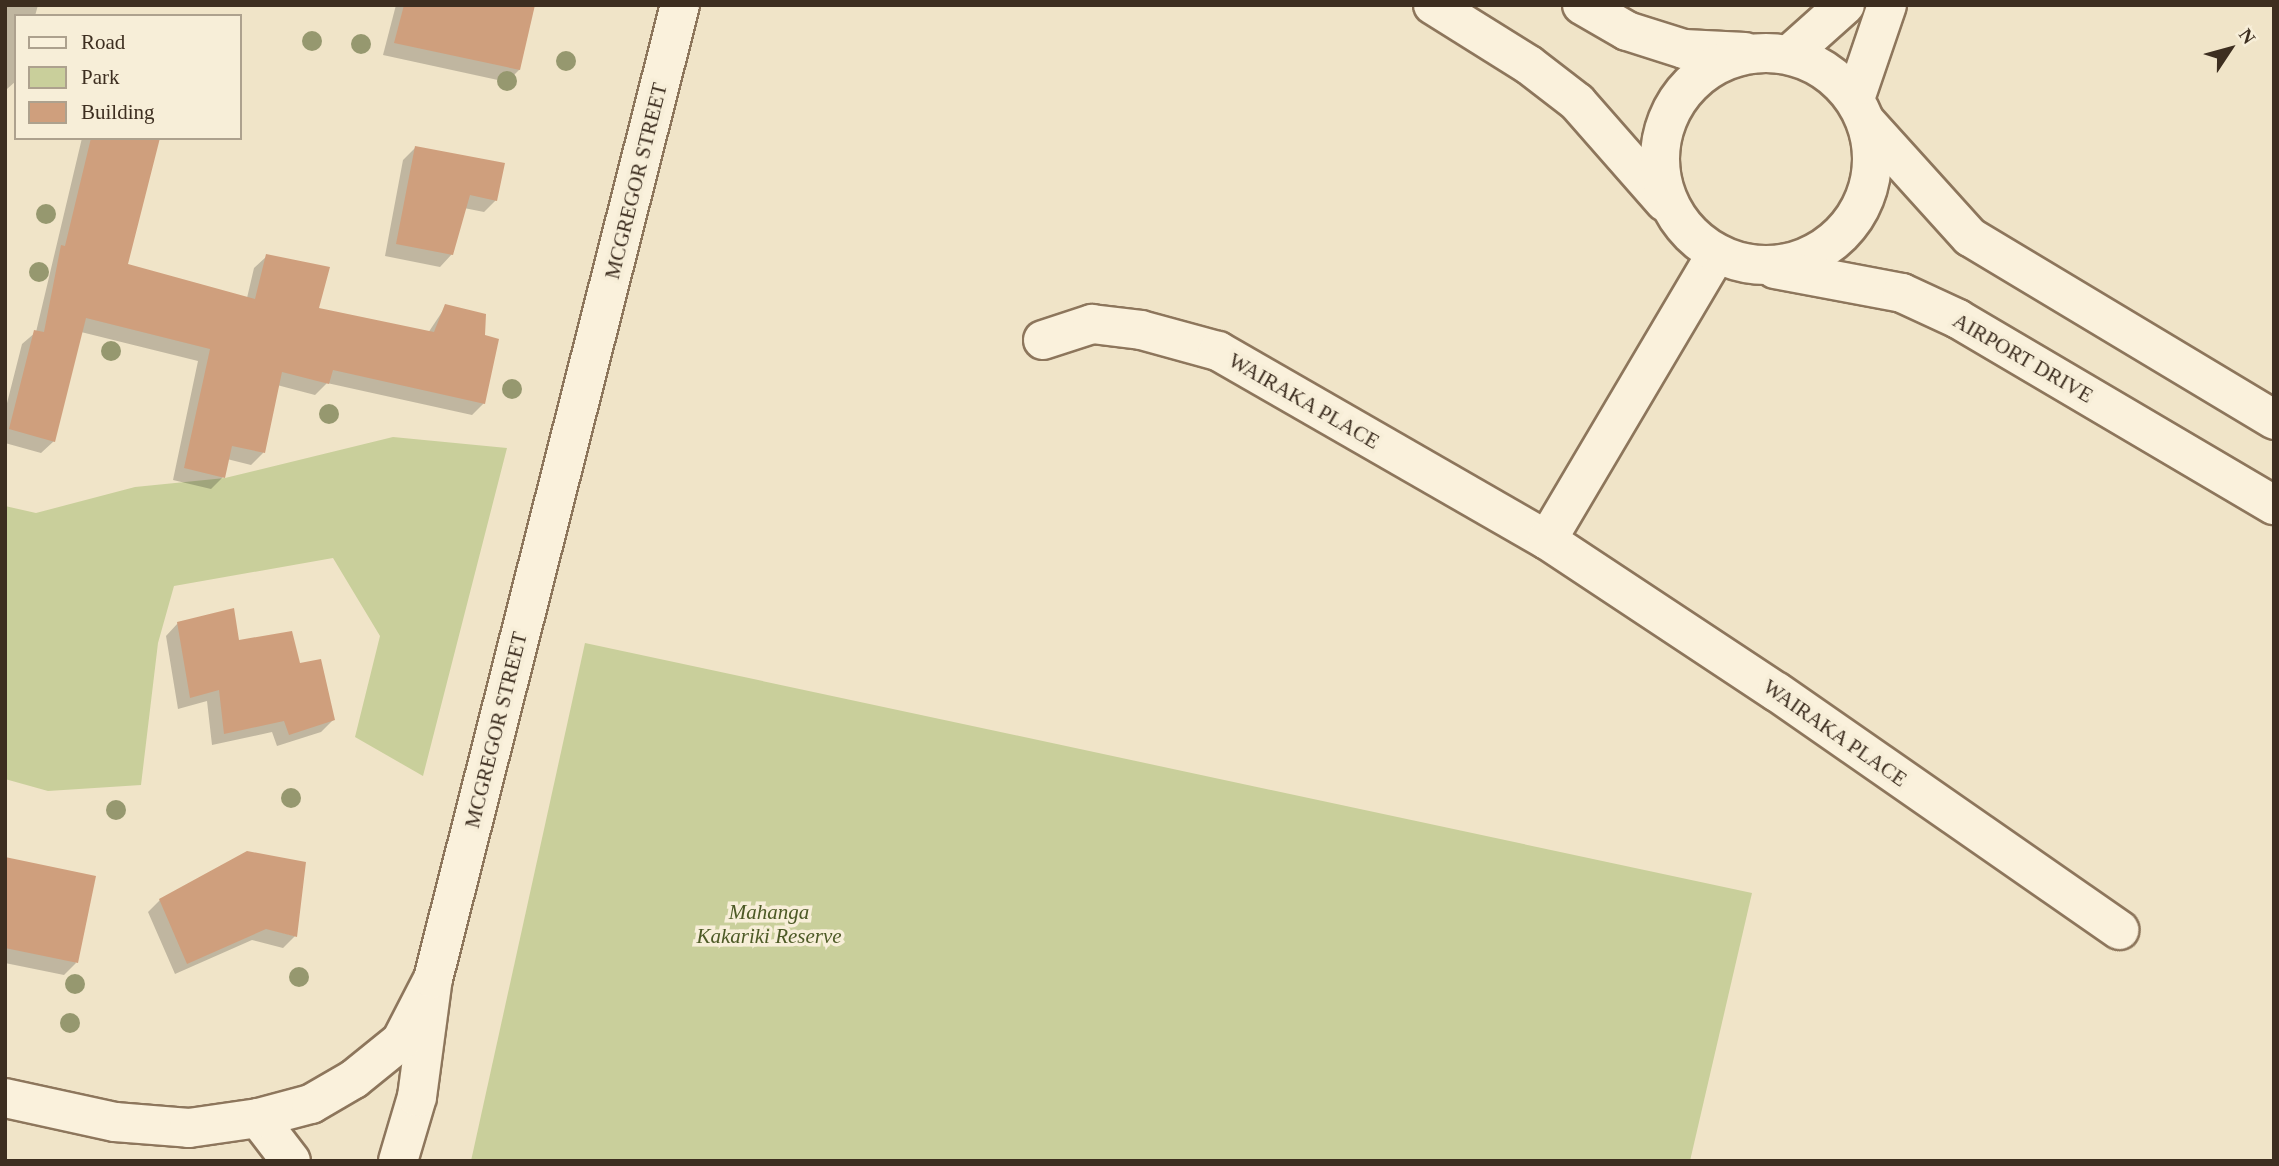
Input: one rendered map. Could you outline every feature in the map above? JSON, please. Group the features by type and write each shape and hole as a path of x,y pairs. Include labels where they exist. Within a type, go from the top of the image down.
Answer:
{"street":[{"name":"MCGREGOR STREET","path":"5,1098 114,1122 189,1128 258,1118 311,1104 354,1079 401,1041 433,979 680,5"},
{"path":"1433,5 1530,65 1577,102 1718,250"},
{"path":"1582,5 1627,31 1684,49 1774,54 1837,79 1861,111 1970,237 2274,420"},
{"path":"1845,5 1774,54 1726,61 1696,78 1674,104 1662,136 1660,170 1669,203 1718,250 1788,264 1822,251 1849,227 1867,195 1873,158 1861,111 1888,5"},
{"path":"1547,540 1718,250"},
{"name":"AIRPORT DRIVE","path":"1718,250 1902,293 1958,318 2274,505"},
{"name":"WAIRAKA PLACE","path":"1043,341 1093,324 1141,330 1218,351 1547,540 1777,692 2120,930"},
{"path":"398,1161 417,1097 433,979"},
{"path":"258,1118 290,1161"}],"green space":[{"path":"393,437 507,448 423,776 355,737 380,636 333,558 174,586 158,643 141,785 48,791 5,779 5,506 36,513 135,487 225,478"},
{"name":"Mahanga Kakariki Reserve","path":"585,643 1752,893 1690,1161 471,1161"}],"building":[{"path":"404,5 535,5 520,70 394,43"},
{"path":"91,140 159,140 128,264 255,299 266,254 330,267 319,308 434,332 445,304 486,314 485,335 499,339 485,404 333,370 329,384 282,372 265,453 232,446 225,478 184,468 210,349 86,318 55,442 9,429 34,330 44,332 61,245 65,246"},
{"path":"415,146 505,163 497,201 470,195 453,255 396,244"},
{"path":"234,608 239,640 292,631 300,663 321,659 335,720 289,735 284,721 224,734 219,690 190,698 177,622"},
{"path":"247,851 306,862 297,937 266,929 187,964 159,899"},
{"path":"5,857 96,876 78,963 5,948"}]}
